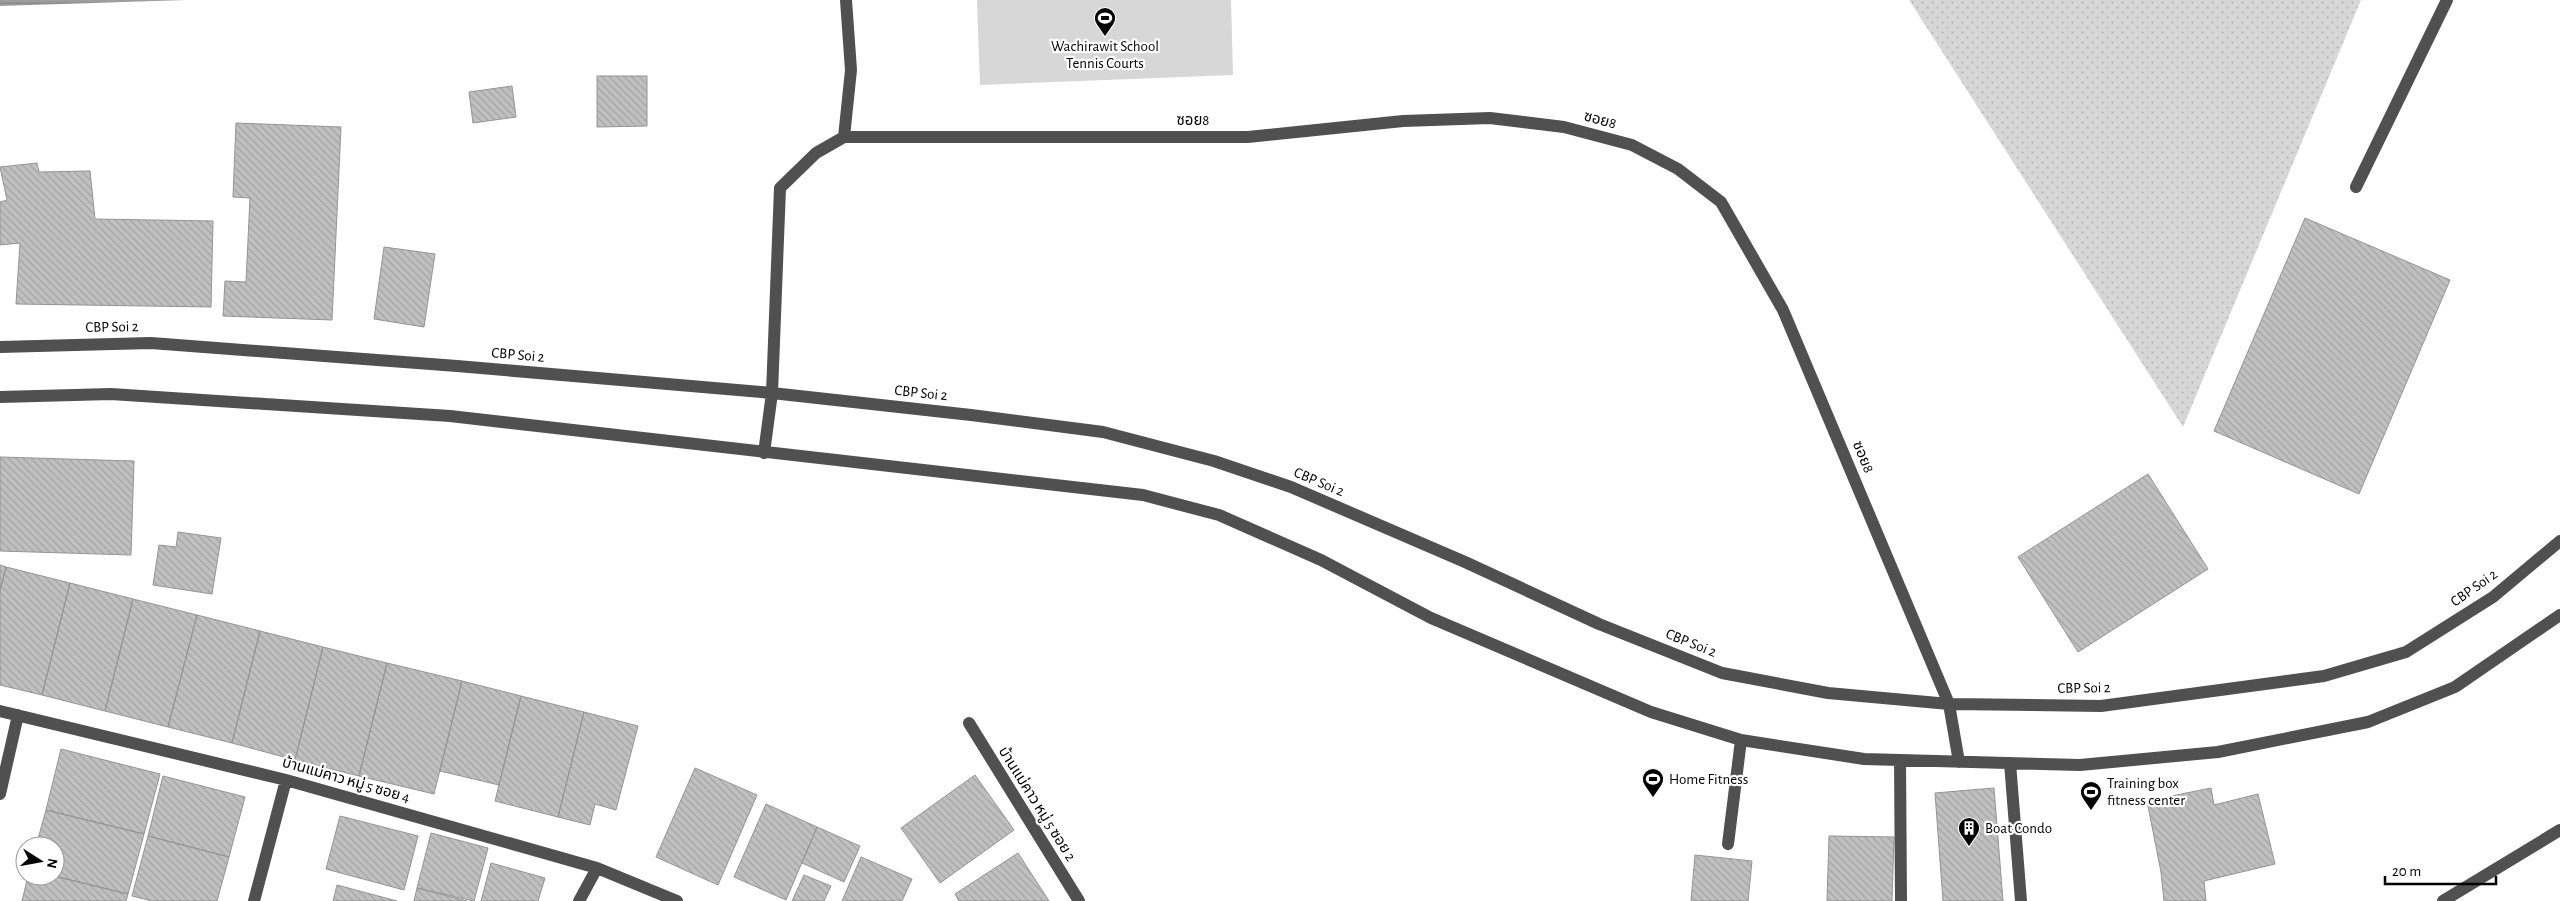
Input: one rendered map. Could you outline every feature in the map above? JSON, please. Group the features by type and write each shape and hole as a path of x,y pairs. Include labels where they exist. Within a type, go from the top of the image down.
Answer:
{"street":[{"path":"764,453 772,392 780,188 816,153 844,137 851,70 846,0"},
{"path":"2356,186 2447,0"},
{"name":"ซอย8","path":"844,137 1248,137 1403,121 1490,118 1564,127 1632,145 1678,169 1721,202 1784,310 1948,704 1958,762"},
{"name":"CBP Soi 2","path":"0,347 151,343 772,392 1103,432 1214,461 1291,487 1465,562 1599,624 1722,673 1828,694 1948,704 2101,706 2324,676 2406,652 2493,597 2560,542"},
{"path":"0,397 111,394 440,416 561,428 764,453 1143,495 1219,514 1321,560 1431,618 1651,712 1741,740 1864,759 2080,765 2218,752 2368,722 2455,687 2560,615"},
{"name":"บ้านแม่คาว หมู่ 5 ซอย 4","path":"0,711 286,780 597,868 677,901"},
{"path":"0,794 18,715"},
{"name":"บ้านแม่คาว หมู่ 5 ซอย 2","path":"969,723 1079,901"},
{"path":"1728,844 1741,740"},
{"path":"1900,760 1901,901"},
{"path":"2010,764 2021,901"},
{"path":"254,901 286,780"},
{"path":"2443,901 2560,830"},
{"path":"579,901 597,868"}],"shaded area":[{"path":"0,0 186,0 0,6"},
{"name":"Wachirawit School Tennis Courts","path":"977,0 1231,0 1233,75 980,85"},
{"path":"1909,0 2361,0 2183,427"}],"building":[{"path":"597,76 647,76 647,126 597,127"},
{"path":"512,86 516,117 473,123 469,92"},
{"path":"236,123 341,127 332,320 223,316 225,281 246,282 250,198 233,197"},
{"path":"37,163 39,172 90,171 95,219 213,221 211,307 16,304 20,243 0,245 0,202 7,200 0,167"},
{"path":"2305,218 2450,280 2359,494 2214,431"},
{"path":"384,247 435,254 424,327 374,319"},
{"path":"0,457 134,461 131,555 0,551"},
{"path":"2148,474 2208,569 2078,652 2018,557"},
{"path":"178,532 221,538 212,594 153,585 159,545 176,547"},
{"path":"0,565 6,567 0,591"},
{"path":"6,567 70,583 42,695 0,685 0,591"},
{"path":"70,583 133,599 105,711 42,695"},
{"path":"133,599 197,615 168,727 105,711"},
{"path":"197,615 260,631 232,743 168,727"},
{"path":"260,631 323,647 295,760 232,743"},
{"path":"323,647 387,663 359,776 295,760"},
{"path":"387,663 462,681 434,794 359,776"},
{"path":"462,681 521,696 499,785 440,771"},
{"path":"521,696 584,712 558,817 495,801"},
{"path":"584,712 638,726 616,810 595,804 590,825 558,817"},
{"path":"61,749 160,774 144,834 46,810"},
{"path":"695,768 757,795 718,885 656,857"},
{"path":"975,775 1014,830 940,883 901,828"},
{"path":"163,776 245,797 229,857 148,836"},
{"name":"Boat Condo","path":"1994,788 2003,901 1943,901 1935,793"},
{"path":"2211,788 2214,805 2258,794 2275,864 2204,881 2206,901 2164,901 2161,872 2147,801"},
{"path":"766,804 817,827 786,900 734,877"},
{"path":"46,810 144,834 128,894 65,879 65,836 39,836"},
{"path":"340,816 418,836 404,890 326,869"},
{"path":"817,827 860,846 844,882 802,863"},
{"path":"431,833 488,848 474,901 417,888"},
{"path":"148,836 229,857 217,901 152,901 132,896"},
{"path":"1829,836 1894,837 1892,901 1827,901"},
{"path":"1018,853 1049,901 959,901 955,894"},
{"path":"1695,855 1752,861 1748,901 1691,901"},
{"path":"861,857 912,879 902,901 842,901"},
{"path":"491,863 545,878 538,901 481,901"},
{"path":"804,875 831,886 824,901 792,901"},
{"path":"65,879 128,894 126,901 22,901 26,886 65,886"},
{"path":"337,885 397,901 333,901"},
{"path":"417,888 467,901 414,901"}],"place":[{"name":"Wachirawit School Tennis Courts","path":"1105,37"},
{"name":"Home Fitness","path":"1653,798"},
{"name":"Training box fitness center","path":"2091,811"},
{"name":"Boat Condo","path":"1969,847"}]}
